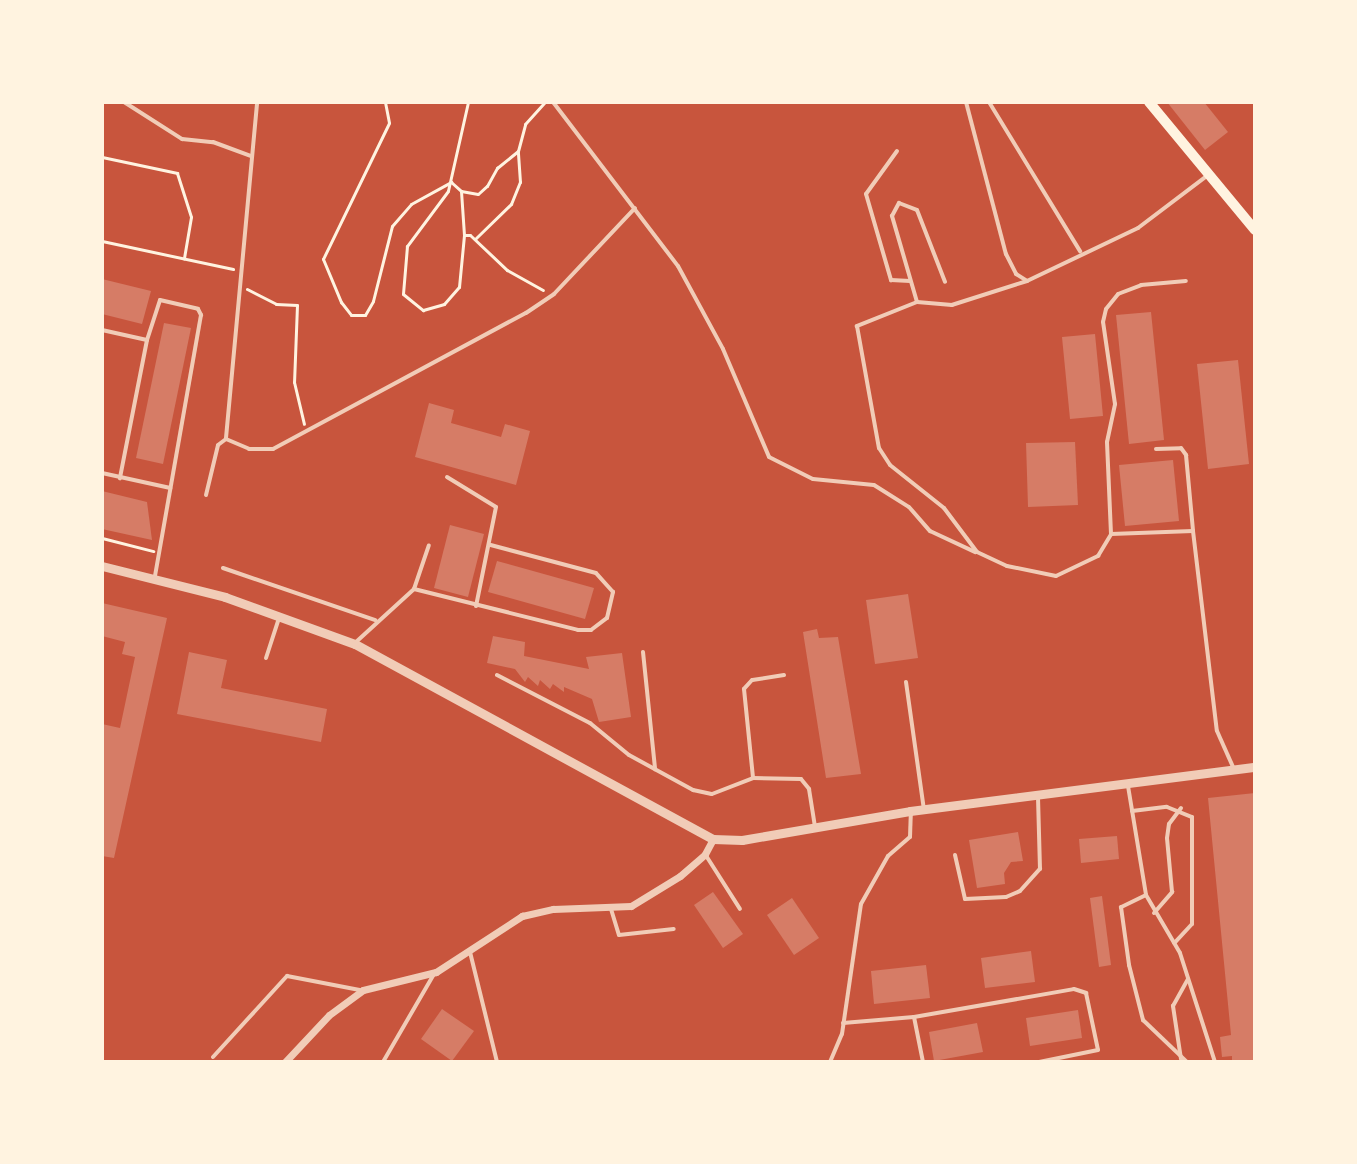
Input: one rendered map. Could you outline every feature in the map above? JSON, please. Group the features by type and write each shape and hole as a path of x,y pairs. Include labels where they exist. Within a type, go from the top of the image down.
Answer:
{"main road":[{"path":"1149,102 1255,230"}],"street":[{"path":"102,566 280,616 355,644 713,839 742,840 910,811 1128,786 1255,767"},
{"path":"285,1062 329,1015 363,990 436,972 522,916 553,909 611,909 647,898 705,854 713,839"}],"lane":[{"path":"124,102 182,139 213,142 251,156"},
{"path":"206,495 218,445 226,439 257,102"},
{"path":"553,102 678,266 708,321 769,457 813,479 874,485 909,507 930,531 1007,566 1056,576 1098,556 1111,534 1107,442 1115,404 1103,322 1106,309 1118,294 1141,285 1186,281"},
{"path":"966,102 1006,254 1016,274 1027,281"},
{"path":"989,102 1080,251"},
{"path":"897,151 866,194 891,280 910,281"},
{"path":"977,552 944,508 890,465 879,448 869,408 857,326 917,302 952,305 1027,281 1080,251 1138,228 1209,174"},
{"path":"917,302 892,216 899,203 917,210 945,282"},
{"path":"226,439 249,449 273,449 307,433 554,294 635,208"},
{"path":"120,478 147,340 160,300 198,309 201,315 155,579"},
{"path":"102,330 147,340"},
{"path":"1156,449 1181,448 1186,455 1217,731 1234,769"},
{"path":"102,473 170,488"},
{"path":"447,477 496,507 491,545 476,606"},
{"path":"1111,534 1193,531"},
{"path":"355,644 375,620 414,589 429,545"},
{"path":"414,589 578,630 597,627 611,611 613,592 596,573 491,545"},
{"path":"223,568 375,620"},
{"path":"266,658 280,616"},
{"path":"643,652 655,769"},
{"path":"497,675 590,723 655,769 693,790 712,794 753,778 801,779 809,789 816,827"},
{"path":"753,778 744,689 752,680 784,675"},
{"path":"906,682 924,810"},
{"path":"1128,786 1146,895 1174,943 1189,978 1215,1062"},
{"path":"955,855 965,899 973,902 1020,891 1040,869 1038,797"},
{"path":"1132,811 1181,808 1192,817 1195,893 1192,924 1174,943"},
{"path":"1154,913 1172,892 1167,838 1169,824 1181,808"},
{"path":"830,1062 843,1023 861,904 888,856 910,837 910,811"},
{"path":"705,854 740,909"},
{"path":"1146,895 1121,907 1129,965 1143,1020 1187,1062"},
{"path":"611,909 619,935 674,929"},
{"path":"470,952 497,1062"},
{"path":"383,1062 436,972"},
{"path":"213,1057 287,976 363,990"},
{"path":"1181,1059 1173,1006 1174,996 1189,978"},
{"path":"843,1023 914,1017 1074,989 1086,993 1098,1050 1039,1062"},
{"path":"914,1017 923,1062"}],"path":[{"path":"385,102 389,123 323,259 351,315 365,315 373,301 398,217 451,182"},
{"path":"461,191 464,235 459,287 432,311 415,307 403,294 407,246 451,182 468,102"},
{"path":"476,238 511,204 520,182 518,151 525,124 545,102"},
{"path":"451,182 461,191 478,194 518,151"},
{"path":"102,157 177,173 191,217 184,258"},
{"path":"464,235 476,238 507,270 554,294"},
{"path":"102,241 241,270"},
{"path":"239,287 276,304 297,305 301,315 294,382 307,433"},
{"path":"102,538 159,553"}],"building":[{"path":"1167,102 1204,102 1228,132 1205,150"},
{"path":"102,279 151,291 142,324 102,314"},
{"path":"1151,312 1164,440 1129,444 1116,315"},
{"path":"164,323 191,328 163,464 136,458"},
{"path":"1095,334 1103,416 1070,419 1062,337"},
{"path":"1238,360 1249,464 1208,469 1197,364"},
{"path":"429,403 454,410 451,423 501,437 505,424 530,431 516,485 415,457"},
{"path":"1075,442 1078,505 1028,507 1026,443"},
{"path":"1173,460 1179,521 1125,526 1119,465"},
{"path":"102,491 147,502 152,540 102,529"},
{"path":"450,525 484,534 468,597 434,588"},
{"path":"497,561 594,588 585,619 488,592"},
{"path":"908,594 918,658 875,664 866,600"},
{"path":"102,603 167,618 114,858 102,856 102,724 120,728 135,657 122,654 125,642 102,636"},
{"path":"817,629 819,638 838,637 861,774 826,778 803,632"},
{"path":"493,636 525,642 524,656 589,669 586,657 622,653 631,717 599,722 592,699 564,687 564,692 553,684 550,689 540,680 538,686 528,677 525,682 515,669 487,663"},
{"path":"189,652 227,660 221,688 327,709 321,742 177,714"},
{"path":"1255,793 1255,1062 1232,1062 1232,1056 1222,1057 1220,1037 1231,1035 1208,798"},
{"path":"1018,832 1023,861 1011,862 1004,873 1005,884 977,888 969,840"},
{"path":"1117,836 1119,859 1081,863 1079,839"},
{"path":"713,892 743,934 723,948 694,905"},
{"path":"1102,896 1111,965 1099,967 1090,898"},
{"path":"792,898 819,938 794,955 767,915"},
{"path":"1031,951 1035,982 985,988 981,958"},
{"path":"926,965 930,998 874,1004 871,971"},
{"path":"442,1009 474,1031 452,1061 421,1039"},
{"path":"1078,1010 1082,1038 1030,1046 1026,1018"},
{"path":"977,1023 983,1052 934,1061 929,1032"}]}
